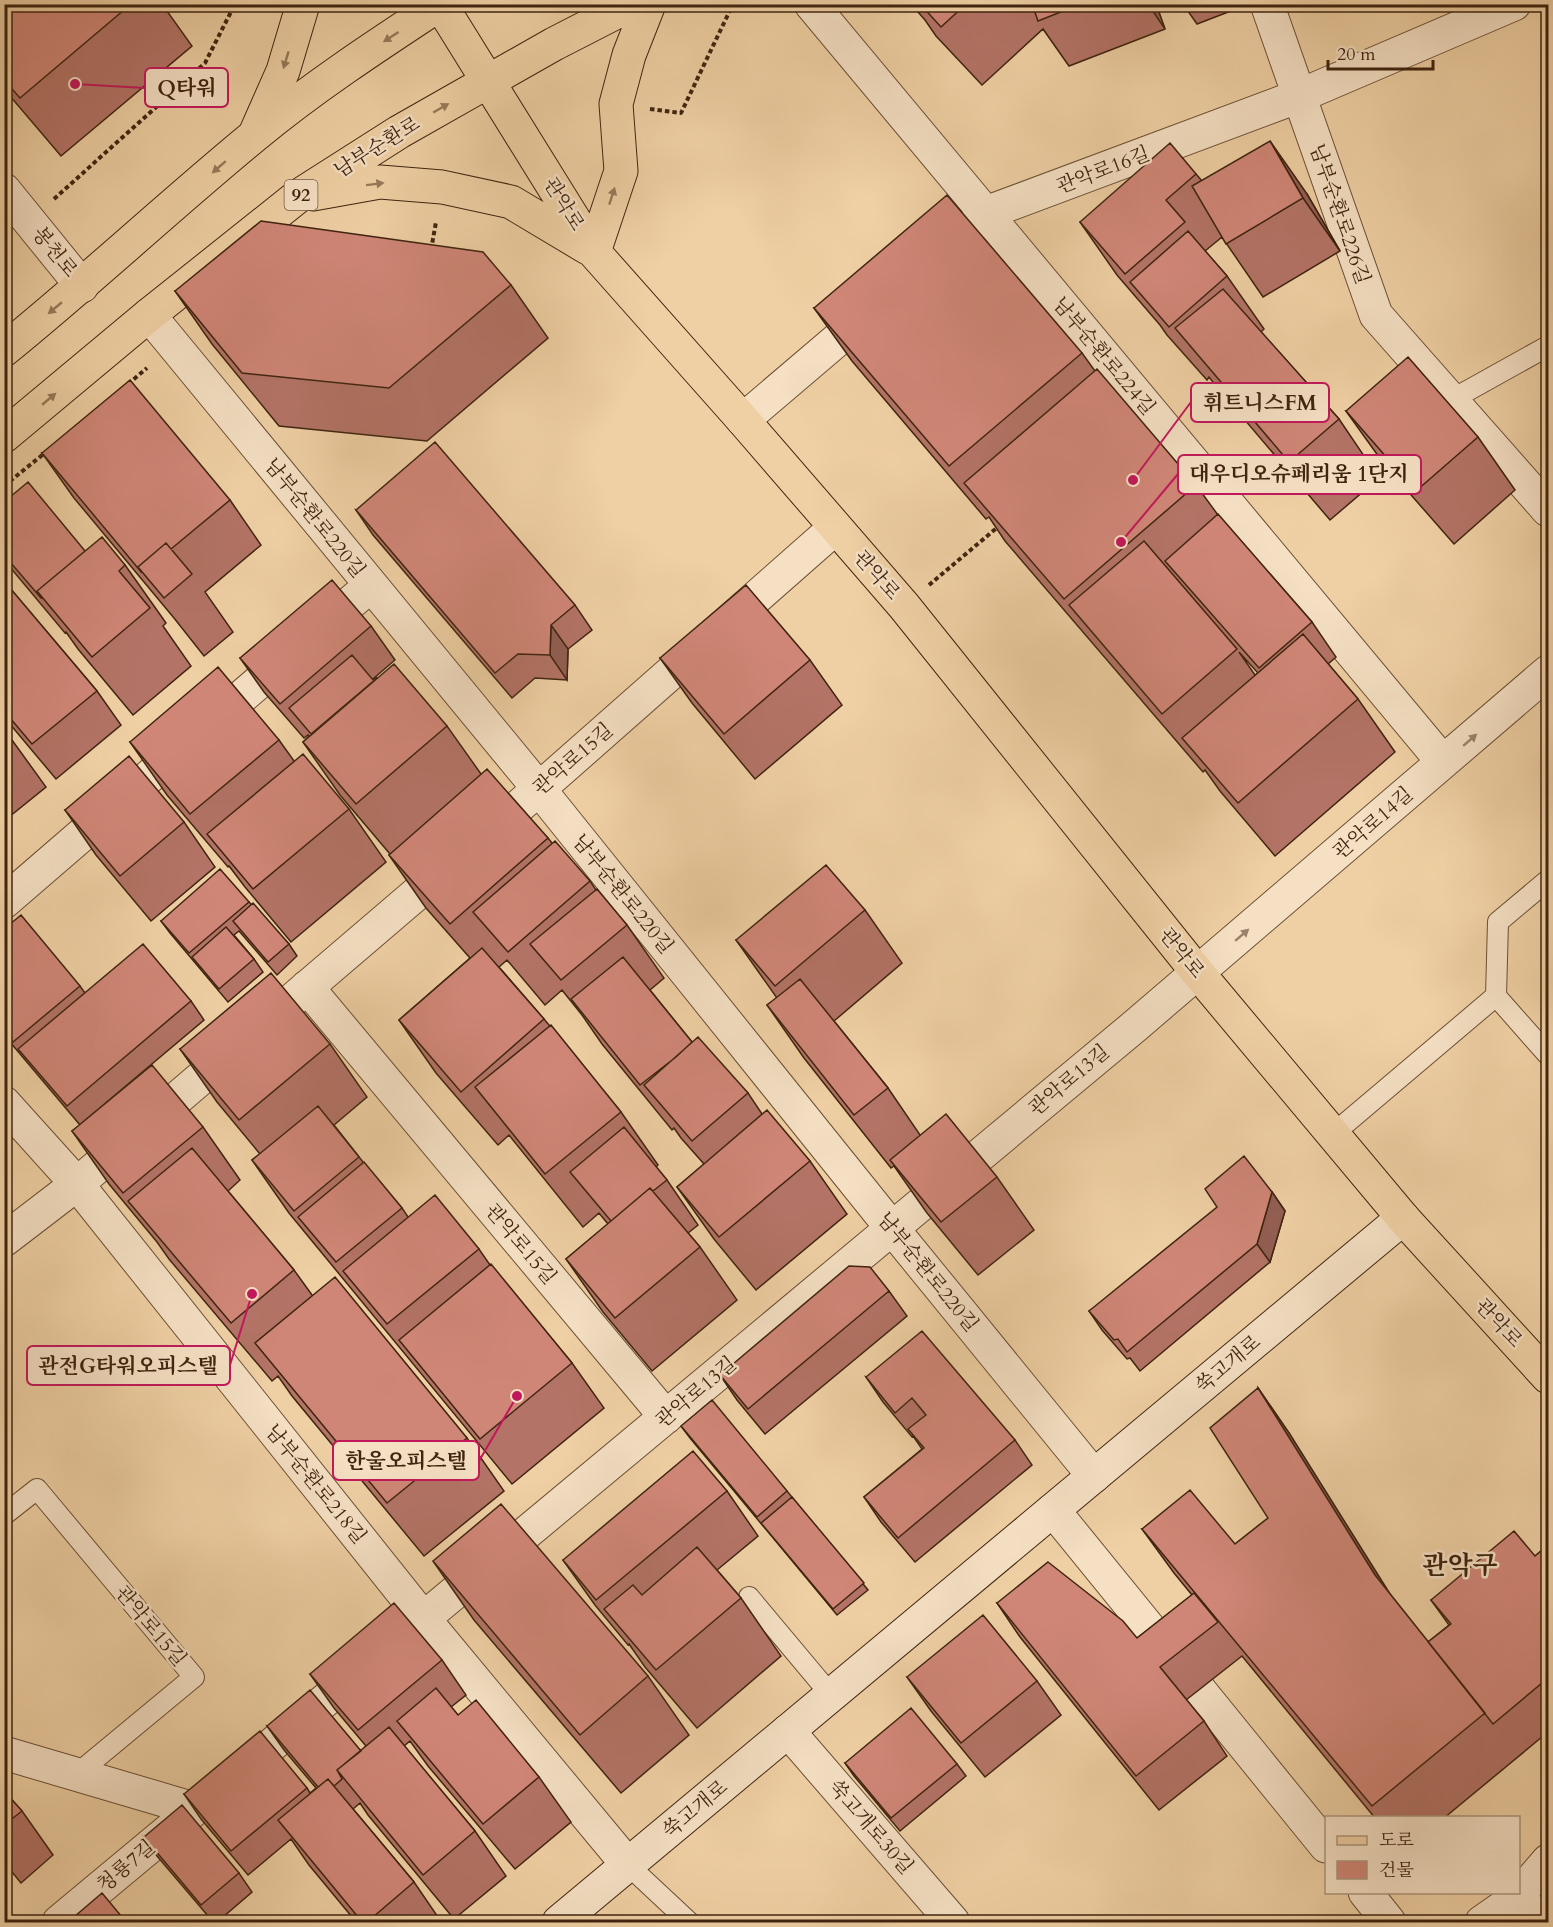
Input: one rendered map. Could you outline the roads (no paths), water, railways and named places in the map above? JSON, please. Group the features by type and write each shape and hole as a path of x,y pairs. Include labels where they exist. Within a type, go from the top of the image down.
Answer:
{"main road":[{"path":"255,135 283,71 303,4"},
{"path":"4,350 82,286 255,135 353,62 440,4"},
{"name":"관악로","path":"440,4 594,252 904,606 1198,973 1403,1218 1548,1377"},
{"name":"남부순환로","path":"4,436 148,315 297,197 399,132 554,44 632,4"},
{"path":"297,197 380,182 442,187 511,202 594,252 621,171 616,104 629,55 649,4"}],"street":[{"name":"남부순환로224길","path":"811,4 1443,762"},
{"name":"남부순환로226길","path":"1268,4 1376,315 1548,510"},
{"name":"관악로16길","path":"950,244 986,213 1299,96 1514,4"},
{"name":"봉천로","path":"4,190 82,286"},
{"path":"743,420 896,290"},
{"name":"남부순환로220길","path":"148,315 539,789 1094,1476"},
{"name":"관악로15길","path":"4,1240 77,1184 539,789 836,528"},
{"path":"4,902 370,586"},
{"name":"관악로14길","path":"1198,973 1548,672"},
{"name":"관악로13길","path":"194,1809 1198,973"},
{"name":"관악로15길","path":"307,987 666,1418"},
{"name":"남부순환로218길","path":"4,1103 77,1184 423,1618 628,1865"},
{"name":"쑥고개로","path":"559,1923 1403,1218"},
{"path":"1053,1510 1325,1845"},
{"name":"쑥고개로30길","path":"788,1731 953,1923"},
{"path":"4,1753 194,1809"},
{"name":"청룡7길","path":"59,1923 194,1809"},
{"path":"1520,1893 1548,1861"},
{"path":"1366,1894 1389,1923"},
{"path":"1482,1923 1519,1894"},
{"path":"1515,1899 1548,1922"}],"lane":[{"path":"1451,400 1548,346"},
{"path":"1548,880 1498,922 1496,996 1548,1055"},
{"path":"1333,1134 1496,996"},
{"name":"관악로15길","path":"4,1515 37,1489 194,1677 77,1774"},
{"path":"749,1597 831,1695"},
{"path":"628,1865 689,1923"}],"place":[{"name":"Q타워","path":"75,84"},
{"name":"휘트니스FM","path":"1133,480"},
{"name":"대우디오슈페리움 1단지","path":"1121,542"},
{"name":"관전G타워오피스텔","path":"252,1294"},
{"name":"한울오피스텔","path":"517,1396"}],"district":[{"name":"관악구","path":"1460,1565"}]}
